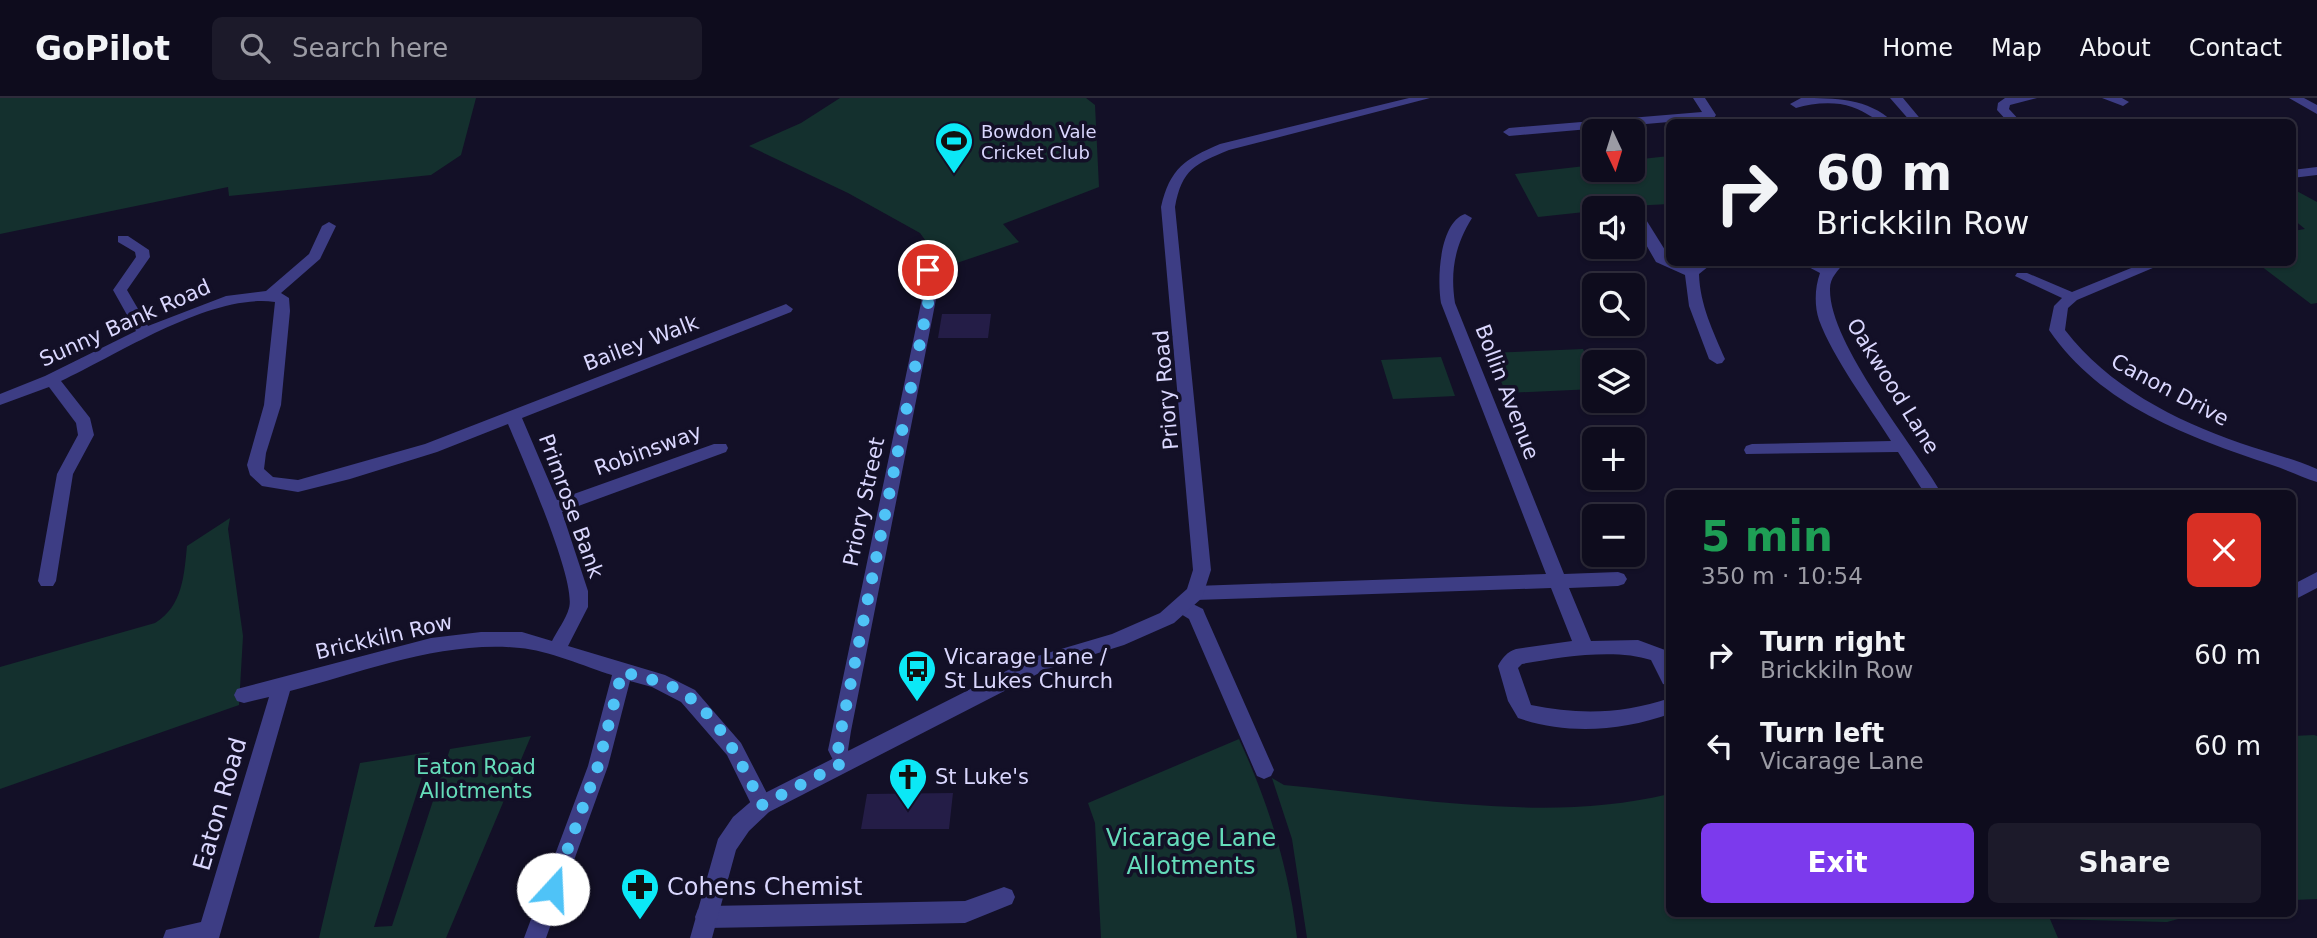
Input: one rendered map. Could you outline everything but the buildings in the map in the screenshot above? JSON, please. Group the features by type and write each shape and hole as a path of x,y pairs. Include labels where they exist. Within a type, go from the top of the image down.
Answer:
{"street":[{"name":"Priory Road","path":"1189,599 1202,570 1168,207 1173,183 1185,169 1203,156 1239,141 1424,98"},
{"path":"1699,98 1713,119"},
{"path":"1896,98 1914,119"},
{"path":"2012,119 2003,110 2004,103 2012,99 2031,98"},
{"path":"2108,98 2123,102"},
{"path":"2295,98 2317,110"},
{"path":"1796,104 1804,101 1856,101 1868,105 1884,119"},
{"path":"1509,132 1666,122"},
{"path":"2296,174 2317,171"},
{"name":"Bollin Avenue","path":"1465,218 1455,232 1445,269 1444,285 1448,303 1584,648"},
{"path":"329,226 315,256 271,294 282,298 285,313 279,330 269,422 255,464 260,477 268,482 298,486 350,473 431,447 513,416"},
{"path":"1645,231 1661,259 1666,261"},
{"path":"123,239 142,250 143,257 120,290 145,333"},
{"name":"Priory Street","path":"844,762 838,750 841,731 933,279 917,255"},
{"path":"1676,266 1692,273"},
{"path":"1692,273 1702,266"},
{"path":"2022,276 2072,297 2150,266"},
{"name":"Oakwood Lane","path":"1833,267 1822,287 1826,318 1833,335 1931,490"},
{"path":"1692,273 1693,300 1717,359"},
{"name":"Sunny Bank Road","path":"0,400 52,380 145,333 211,306 237,298 271,294"},
{"name":"Canon Drive","path":"2072,297 2061,306 2057,330 2078,359 2097,376 2184,425 2234,446 2289,463 2317,476"},
{"name":"Bailey Walk","path":"513,416 786,309"},
{"path":"47,581 65,474 86,435 84,422 52,380"},
{"name":"Primrose Bank","path":"513,416 552,509 579,591 579,607 557,650"},
{"path":"1752,450 1903,446"},
{"name":"Robinsway","path":"552,509 720,448"},
{"path":"1004,897 965,912 704,928 726,846 741,824 762,805 1041,663 1116,640 1167,618 1189,599 1618,579"},
{"path":"2296,592 2315,584"},
{"path":"1189,599 1264,770"},
{"name":"Brickkiln Row","path":"244,695 431,646 468,641 522,640 658,681 688,696 734,749 762,805"},
{"path":"1666,670 1658,655 1638,648 1584,648 1517,657 1508,666 1518,701 1525,712 1558,720 1588,722 1648,714 1666,707"},
{"path":"535,938 598,766 622,672"},
{"name":"Eaton Road","path":"209,935 282,685"},
{"path":"174,938 209,935"}],"green space":[{"path":"0,98 476,98 461,155 431,175 229,196 228,187 0,234"},
{"name":"Bowdon Vale Cricket Club","path":"840,98 1086,98 1095,105 1099,187 1003,224 1019,242 936,270 924,247 928,244 920,233 848,193 749,146 801,123"},
{"path":"1666,156 1666,204 1645,205 1645,196 1582,196 1582,212 1538,217 1515,174 1582,166 1582,182 1645,182 1645,159"},
{"path":"2296,191 2317,202 2317,303 2311,304 2261,266 2296,266 2296,230 2305,229 2296,222"},
{"path":"1583,349 1582,390 1506,393 1489,353"},
{"path":"1441,357 1455,396 1393,399 1381,360"},
{"path":"230,518 228,529 243,636 239,705 0,789 0,667 155,623 177,599 183,579 187,546"},
{"name":"Eaton Road Allotments","path":"531,736 446,938 319,938 360,763 430,752 374,927 392,926 450,749"},
{"path":"2296,736 2317,736 2317,899 2296,900"},
{"name":"Vicarage Lane Allotments","path":"1239,739 1276,836 1289,886 1297,938 1101,938 1095,823 1088,803"},
{"path":"1272,778 1284,785 1477,805 1575,807 1622,803 1666,795 1666,917 2186,917 2167,922 2050,919 2058,938 1307,938 1292,839"}],"place":[{"name":"Bowdon Vale Cricket Club","path":"954,175"},
{"name":"Vicarage Lane / St Lukes Church","path":"917,703"},
{"name":"St Luke's","path":"908,811"},
{"name":"Cohens Chemist","path":"640,921"}],"route":[{"path":"553,889 598,766 622,672 658,681 688,696 734,749 762,805 844,762 838,750 841,731 933,279 928,270"}]}
